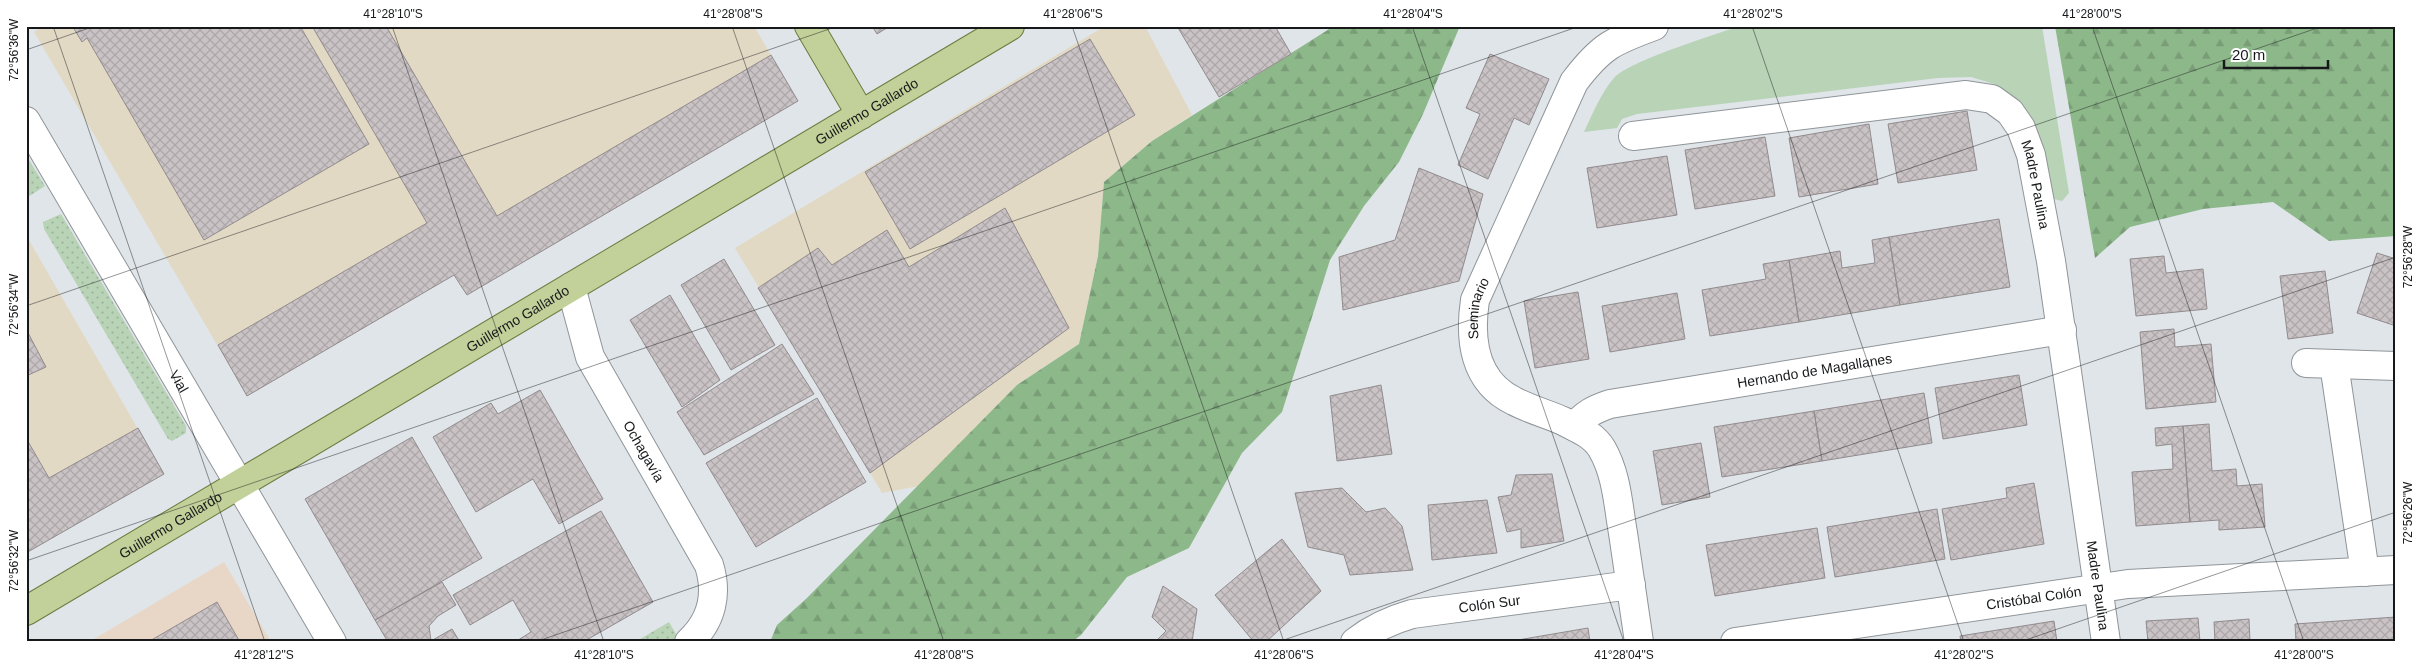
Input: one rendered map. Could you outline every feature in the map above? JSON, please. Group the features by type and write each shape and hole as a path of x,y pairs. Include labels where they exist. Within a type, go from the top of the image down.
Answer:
{"main road":[{"path":"809,26 861,115"},
{"name":"Guillermo Gallardo","path":"26,611 1010,26"}],"street":[{"name":"Seminario","path":"1639,642 1611,466 1601,447 1590,435 1575,427 1513,401 1482,374 1475,355 1472,335 1475,300 1574,82 1600,51 1620,39 1654,26"},
{"name":"Madre Paulina","path":"1633,136 1950,96 1977,95 1992,99 2010,112 2020,128 2031,155 2052,261 2106,642"},
{"name":"Vial","path":"26,121 332,642"},
{"name":"Ochagavía","path":"570,286 581,332 590,357 709,565 714,585 710,614 705,625 689,642"},
{"name":"Hernando de Magallanes","path":"1575,427 1581,418 1594,410 1610,404 2062,330"},
{"path":"2306,363 2396,366"},
{"path":"2334,364 2365,572"},
{"name":"Cristóbal Colón","path":"1735,642 2128,584 2396,570"},
{"name":"Colón Sur","path":"1356,642 1370,630 1412,614 1631,585"}],"shaded area":[{"path":"43,26 754,26 798,101 467,295 454,275 247,396 34,32"},
{"path":"1105,26 1145,26 1192,115 1152,141 1104,182 1098,256 1079,344 1017,385 919,486 882,493 735,248"},
{"path":"26,235 164,474 26,553"},
{"path":"224,562 271,642 89,642"}],"green space":[{"path":"1334,26 1460,26 1423,114 1399,162 1364,206 1330,260 1282,412 1242,453 1189,548 1127,577 1081,635 1072,642 770,642 777,625 807,598 1017,385 1079,344 1098,256 1104,182 1152,141"},
{"path":"1740,26 2042,26 2069,193 2062,201 2050,198 2026,116 2013,97 1994,84 1971,77 1938,78 1637,114 1622,119 1617,128 1584,132 1605,90 1614,78 1623,71 1654,56"},
{"path":"2055,26 2396,26 2396,236 2329,241 2273,202 2203,209 2130,227 2095,258"},
{"path":"26,155 45,186 28,197 26,197"},
{"path":"61,214 186,426 186,433 172,441 168,439 44,229 43,222"},
{"path":"669,622 679,639 674,642 635,642"}],"building":[{"path":"300,26 369,144 204,240 87,38 82,42 73,27"},
{"path":"312,26 386,26 497,216 771,55 798,101 467,295 454,275 247,396 218,345 427,223"},
{"path":"872,26 890,26 877,34"},
{"path":"1177,26 1275,26 1291,54 1219,97"},
{"path":"1090,39 1135,115 910,249 865,172"},
{"path":"1490,54 1549,79 1529,125 1514,118 1488,179 1458,165 1480,114 1466,108"},
{"path":"1967,111 1977,170 1898,183 1888,124"},
{"path":"1869,124 1878,184 1799,197 1789,138"},
{"path":"1765,137 1775,196 1695,209 1685,150"},
{"path":"1667,156 1677,215 1597,228 1587,168"},
{"path":"1419,168 1483,194 1459,281 1343,310 1339,257 1395,240"},
{"path":"1005,208 1069,328 870,473 758,288 818,248 832,265 887,230 909,267"},
{"path":"1999,219 2010,287 1900,305 1889,237"},
{"path":"1889,237 1900,305 1799,322 1789,260 1840,251 1842,268 1875,263 1872,240"},
{"path":"2377,253 2396,259 2396,326 2357,313"},
{"path":"2164,256 2166,273 2203,269 2207,309 2136,316 2130,259"},
{"path":"724,259 775,345 731,370 681,285"},
{"path":"1789,260 1799,322 1710,336 1702,290 1766,279 1763,264"},
{"path":"2325,271 2333,333 2288,339 2280,276"},
{"path":"1578,292 1589,359 1535,368 1524,301"},
{"path":"1677,293 1685,339 1610,352 1602,306"},
{"path":"670,295 720,380 682,407 630,320"},
{"path":"26,329 46,367 26,376"},
{"path":"2174,329 2175,347 2211,344 2216,402 2146,409 2140,332"},
{"path":"782,344 814,394 704,455 677,412"},
{"path":"2019,375 2027,425 1943,439 1935,388"},
{"path":"1381,385 1392,454 1337,461 1330,396"},
{"path":"540,390 603,499 559,524 533,479 476,512 433,437 491,403 498,414"},
{"path":"1924,393 1932,443 1822,461 1814,411"},
{"path":"817,398 866,482 756,547 706,463"},
{"path":"1814,411 1822,461 1722,477 1714,427"},
{"path":"2209,424 2212,471 2236,469 2237,486 2262,484 2265,527 2219,530 2219,520 2190,522 2183,426"},
{"path":"2183,426 2190,522 2136,526 2132,472 2173,469 2172,444 2156,446 2155,428"},
{"path":"138,428 164,474 26,553 26,438 49,478"},
{"path":"412,437 482,558 375,620 305,499"},
{"path":"1701,443 1710,497 1662,505 1653,451"},
{"path":"1552,474 1564,541 1521,548 1521,529 1507,532 1498,497 1511,495 1516,475"},
{"path":"2034,483 2044,544 1951,560 1942,509 2007,498 2006,488"},
{"path":"1342,488 1366,512 1385,508 1402,526 1413,570 1350,575 1344,555 1308,547 1295,493"},
{"path":"1487,500 1497,553 1432,560 1428,505"},
{"path":"1937,509 1945,559 1835,577 1827,527"},
{"path":"601,511 653,602 583,642 515,642 531,632 513,600 470,625 453,595"},
{"path":"1817,528 1825,578 1715,596 1706,545"},
{"path":"1282,539 1321,591 1266,642 1254,642 1215,595"},
{"path":"442,582 456,605 438,616 429,626 431,641 388,642 375,620"},
{"path":"1163,586 1197,609 1192,642 1155,642 1166,631 1152,617"},
{"path":"217,602 240,642 148,642"},
{"path":"2396,617 2396,642 2296,642 2295,624"},
{"path":"2198,618 2200,642 2148,642 2146,621"},
{"path":"2249,619 2250,642 2215,642 2214,622"},
{"path":"2054,621 2057,642 1961,642 1960,636"},
{"path":"1588,628 1590,642 1506,642"},
{"path":"452,629 460,642 430,642 431,641"}]}
